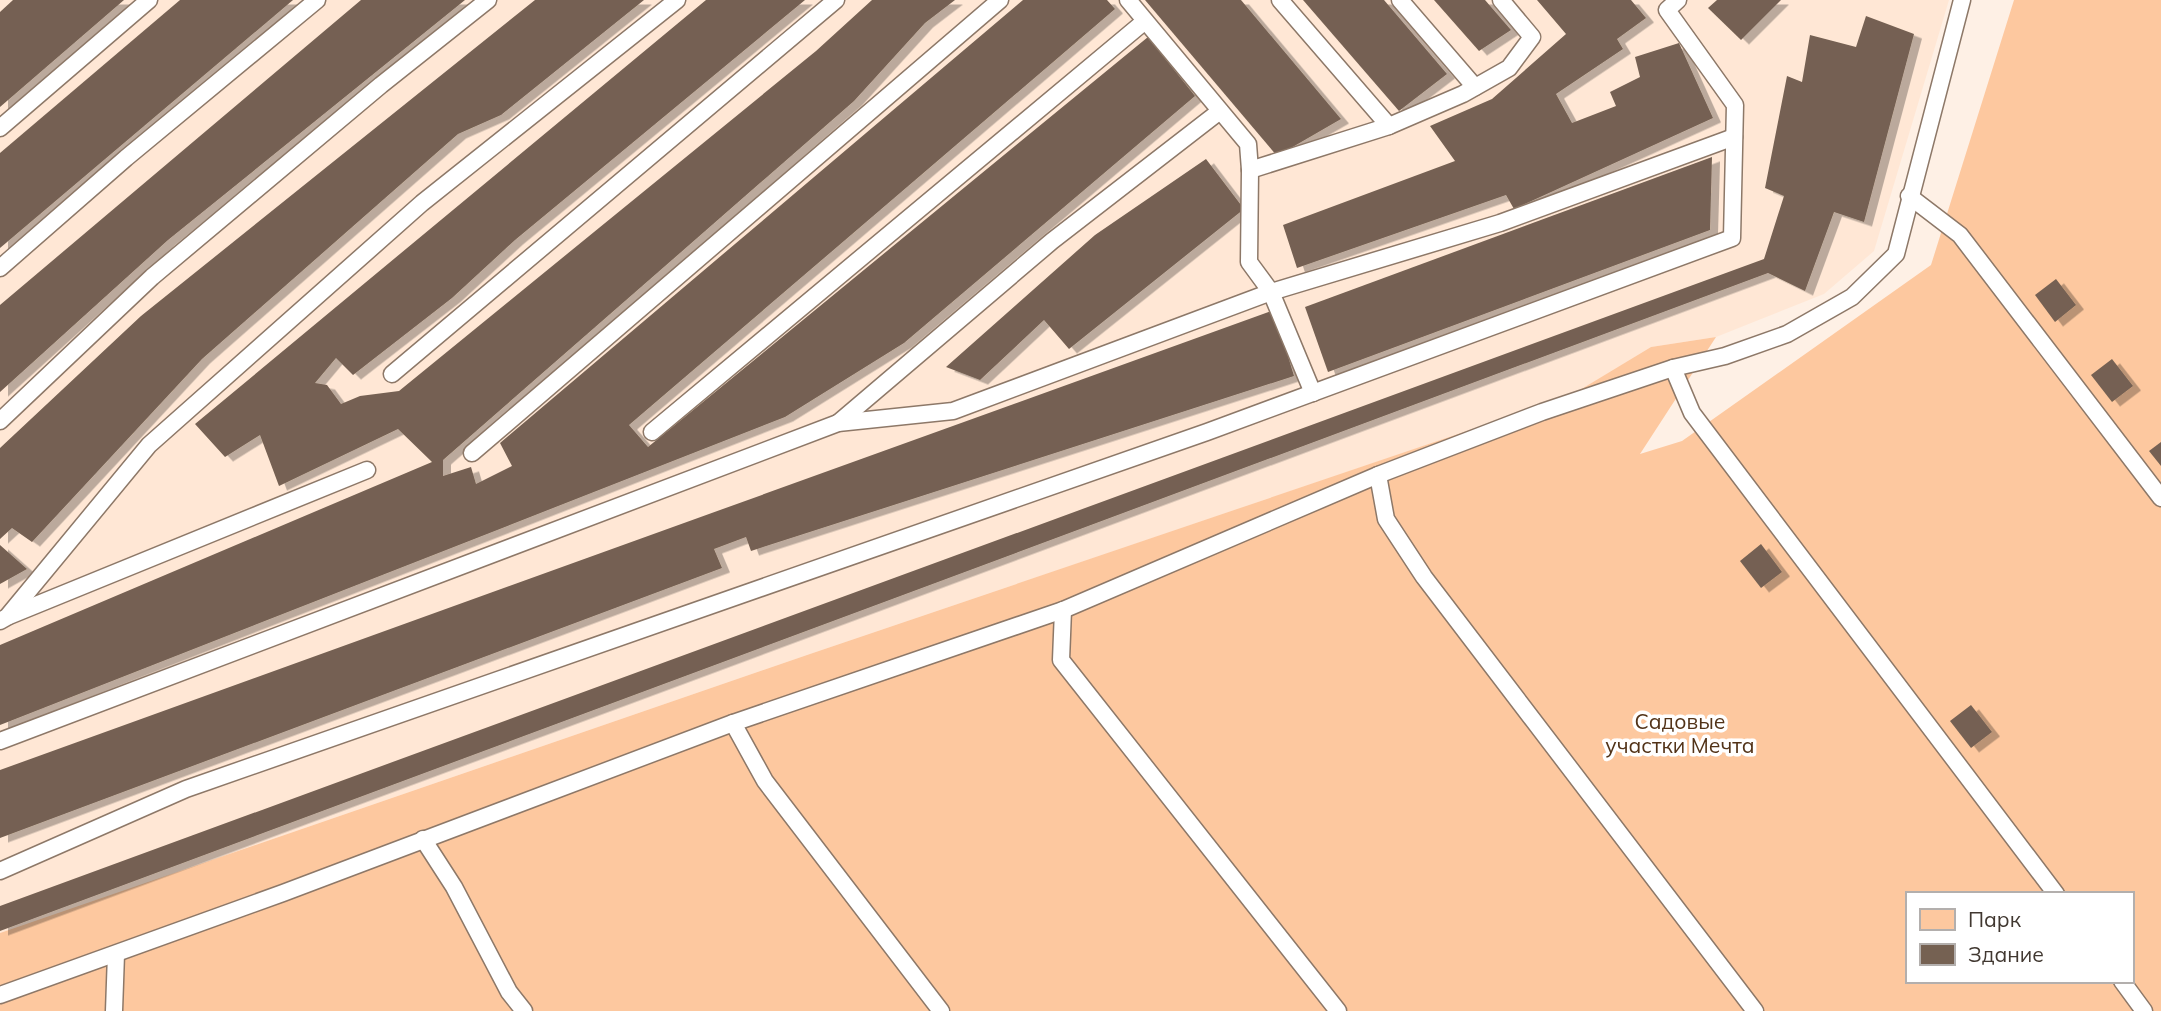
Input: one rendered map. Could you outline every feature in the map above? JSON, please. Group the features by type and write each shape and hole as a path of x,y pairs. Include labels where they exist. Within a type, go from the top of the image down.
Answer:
{"lane":[{"path":"0,128 149,0"},
{"path":"0,268 126,158 317,0"},
{"path":"0,421 152,277 381,85 488,0"},
{"path":"4,619 149,445 422,203 677,0"},
{"path":"392,374 836,0"},
{"path":"472,453 1000,0"},
{"path":"1128,0 1248,144 1249,262 1272,292 1313,393"},
{"path":"1279,0 1389,126"},
{"path":"1400,0 1475,87"},
{"path":"1250,170 1389,126 1475,87 1508,68 1532,37 1501,0"},
{"path":"0,995 733,723 1063,610 1378,475 1542,412 1673,368 1725,356 1787,334 1852,297 1896,254 1962,0"},
{"path":"0,871 186,789 1313,393 1732,238 1735,104 1668,3"},
{"path":"652,432 1145,21"},
{"path":"838,423 1052,241 1220,111"},
{"path":"0,741 838,423 953,411 1272,292 1500,223 1734,137"},
{"path":"1909,196 1960,235 2161,498"},
{"path":"1673,368 1692,413 2054,892"},
{"path":"4,619 367,470"},
{"path":"1378,475 1386,519 1424,576 1755,1011"},
{"path":"1063,610 1061,660 1338,1011"},
{"path":"733,723 765,781 941,1011"},
{"path":"423,839 454,887 509,992 524,1011"},
{"path":"114,1011 116,954"},
{"path":"2123,983 2144,1011"}],"shaded area":[{"path":"0,0 1949,0 1874,251 1824,294 1716,337 1651,347 1571,396 0,933"}],"green space":[{"name":"Садовые участки Мечта","path":"2014,0 2161,0 2161,1011 0,1011 0,933 1570,396 1651,347 1716,337 1640,454 1682,441 1931,265"}],"building":[{"path":"13,0 124,0 0,107 0,12"},
{"path":"180,0 293,0 0,248 0,153"},
{"path":"361,0 465,0 168,240 0,392 0,305"},
{"path":"535,0 644,0 501,115 458,134 202,359 32,542 12,528 0,539 0,448 141,316"},
{"path":"706,0 805,0 515,240 452,298 353,375 336,358 315,383 327,385 341,404 360,396 399,391 816,51 872,0 955,0 925,23 854,101 443,460 443,476 471,467 476,484 512,466 500,443 1023,0 1107,0 1115,9 629,425 648,447 1148,37 1195,96 904,343 785,417 0,725 0,645 432,462 398,429 279,486 260,435 225,457 195,424"},
{"path":"1145,0 1241,0 1341,119 1277,156"},
{"path":"1303,0 1384,0 1447,74 1399,111"},
{"path":"1434,0 1485,0 1511,30 1479,51"},
{"path":"1537,0 1631,0 1646,18 1617,39 1623,49 1556,94 1572,123 1616,106 1610,92 1640,77 1635,57 1679,43 1713,118 1514,209 1506,195 1297,268 1283,225 1455,161 1430,126 1492,99 1566,34"},
{"path":"1717,0 1781,0 1741,40 1708,8"},
{"path":"1866,16 1914,34 1864,222 1834,212 1805,291 1768,273 0,931 0,906 1764,259 1784,196 1765,188 1787,76 1802,82 1810,35 1856,47"},
{"path":"1712,157 1710,230 1328,372 1305,307"},
{"path":"1206,159 1244,209 1069,349 1044,320 980,380 946,367 1095,235"},
{"path":"2056,279 2076,305 2055,322 2035,295"},
{"path":"1274,310 1294,376 751,551 746,537 714,549 722,568 0,838 0,770"},
{"path":"2112,359 2133,386 2112,402 2091,375"},
{"path":"2161,442 2161,466 2149,451"},
{"path":"1761,544 1782,572 1761,588 1740,561"},
{"path":"0,545 27,569 0,584"},
{"path":"1971,705 1992,732 1971,748 1950,721"}]}
